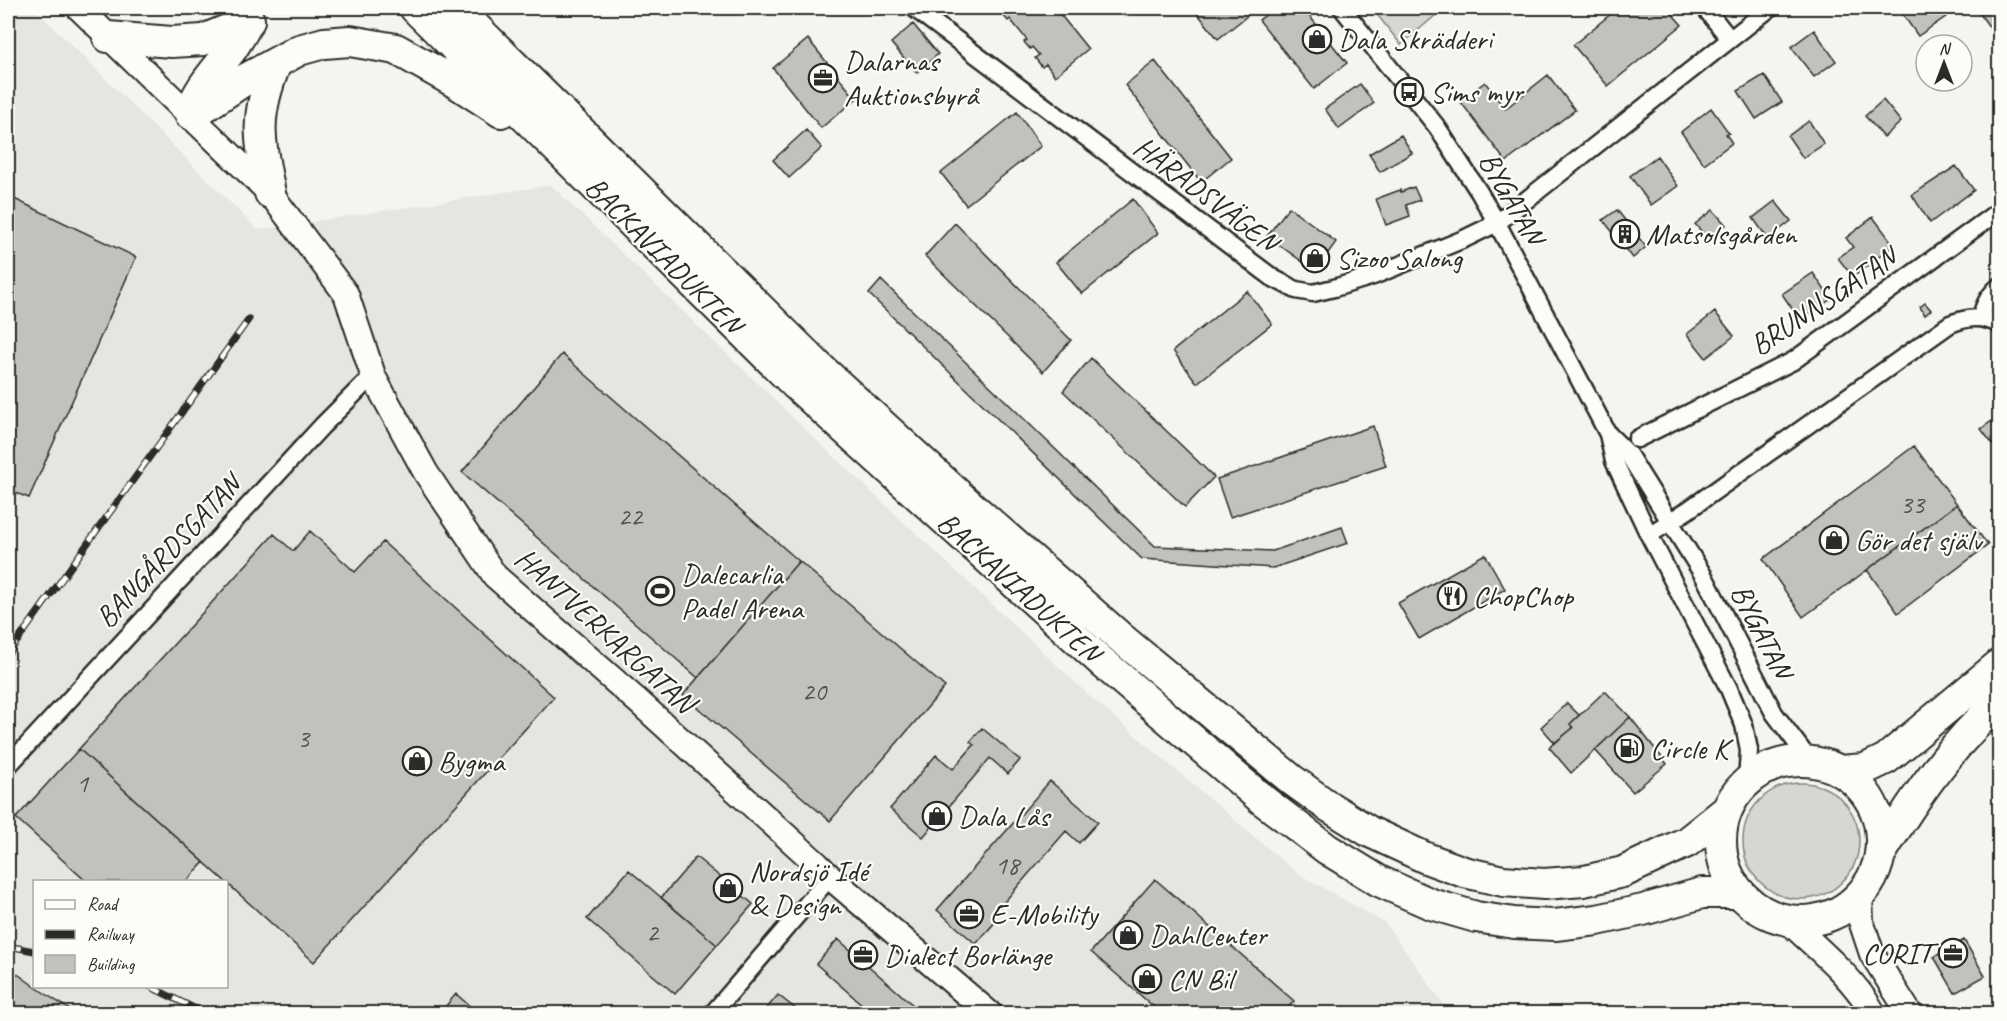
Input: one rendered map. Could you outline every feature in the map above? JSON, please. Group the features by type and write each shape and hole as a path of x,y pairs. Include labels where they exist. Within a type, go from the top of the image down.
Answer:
{"highway":[{"name":"BACKAVIADUKTEN","path":"415,8 796,385 1102,662 1264,801 1327,849 1379,881 1431,904 1476,917 1514,923 1555,925 1597,920 1702,893 1740,893"},
{"name":"BACKAVIADUKTEN","path":"456,8 810,357 946,483 1121,638 1292,780 1328,806 1370,832 1426,858 1464,872 1503,881 1544,884 1584,881 1623,873 1687,842 1727,810"},
{"path":"108,37 172,42 203,40 253,14"},
{"path":"190,114 194,99 231,51 253,14"},
{"path":"190,114 246,79 299,50 324,43 350,41 396,49 458,84 552,146"},
{"path":"270,193 260,131 260,114 266,86 276,63"},
{"path":"1840,771 1866,769 1886,759 2000,664"},
{"path":"1881,853 1880,825 1876,812 1862,788 1840,771 1810,761 1776,765 1747,782 1727,810 1721,835 1722,854 1727,871 1740,893 1761,910 1786,920 1800,921 1826,917 1839,912 1860,896 1873,876 1881,853 1912,802 1941,762 2000,700"}],"street":[{"name":"HANTVERKARGATAN","path":"79,8 270,193 346,294 374,378 426,473 495,576 641,704 830,878 990,1014"},
{"name":"HÄRADSVÄGEN","path":"914,8 1264,272 1296,290 1313,292 1373,276 1497,223 1770,8"},
{"name":"BYGATAN","path":"1342,8 1437,127 1497,223 1608,434 1614,461 1649,535 1729,689 1744,724 1749,750 1747,782"},
{"path":"1705,8 1730,38"},
{"name":"BRUNNSGATAN","path":"1637,439 1793,361 2000,210"},
{"path":"1981,317 1984,305 1994,290 2000,286"},
{"path":"1649,535 1950,324 1966,317 1981,317 2000,325"},
{"name":"BANGÅRDSGATAN","path":"8,766 322,426 364,384 374,378"},
{"name":"BYGATAN","path":"1608,434 1628,454 1705,578 1774,712 1810,761"},
{"path":"711,1014 830,878"},
{"path":"1860,896 1861,921 1868,945 1910,1014"},
{"path":"1786,920 1840,968 1864,996 1874,1014"}],"shaded area":[{"path":"8,8 34,8 258,230 551,185 831,454 1093,699 1297,873 1385,923 1450,1013 8,1013"},
{"path":"1372,8 1444,8 1401,45"},
{"path":"1801,783 1823,788 1842,800 1854,819 1859,841 1854,863 1842,882 1823,894 1801,899 1779,894 1760,882 1748,863 1743,841 1748,819 1760,800 1779,788"}],"building":[{"path":"1001,8 1055,8 1088,49 1055,76 1046,64 1042,67 1035,58 1039,55 1024,42 1027,40 1010,19 1008,21 1001,13 1004,11"},
{"path":"1193,8 1257,8 1218,39"},
{"path":"1275,8 1303,8 1347,63 1314,89 1259,20"},
{"path":"1618,8 1667,8 1682,25 1608,86 1573,45"},
{"path":"1908,8 1941,8 1947,16 1922,33 1916,33 1901,12"},
{"path":"1989,8 2000,8 2000,36 1997,38 1980,14"},
{"path":"913,24 938,54 917,73 891,43"},
{"path":"1814,30 1836,61 1814,77 1791,47"},
{"path":"808,39 856,99 821,128 773,68"},
{"path":"1155,61 1231,158 1201,182 1125,85"},
{"path":"1548,75 1575,110 1506,162 1460,101 1485,82 1505,109"},
{"path":"1764,75 1782,102 1756,119 1738,91"},
{"path":"1360,84 1374,103 1339,129 1325,109"},
{"path":"1883,100 1901,122 1884,137 1865,116"},
{"path":"1711,108 1729,133 1726,134 1732,143 1704,164 1681,132"},
{"path":"1017,112 1041,146 966,205 941,173"},
{"path":"1809,121 1824,144 1803,158 1788,136"},
{"path":"806,130 822,148 789,178 773,160"},
{"path":"1401,135 1412,153 1380,172 1369,154"},
{"path":"1657,156 1678,186 1651,205 1630,176"},
{"path":"1956,166 1974,190 1930,223 1912,195"},
{"path":"1414,187 1420,200 1406,205 1410,216 1386,225 1376,199"},
{"path":"8,196 136,257 29,498 8,490"},
{"path":"1133,199 1158,233 1082,294 1056,262"},
{"path":"1775,201 1791,221 1768,239 1753,218"},
{"path":"1289,207 1336,242 1315,271 1267,236"},
{"name":"Matsolsgården","path":"1617,210 1646,247 1633,258 1603,220"},
{"path":"1713,210 1726,225 1708,239 1695,224"},
{"path":"1873,217 1894,245 1853,277 1838,258 1853,247 1846,238"},
{"path":"955,223 1071,340 1043,372 925,256"},
{"path":"1813,273 1831,299 1800,320 1782,294"},
{"path":"881,280 1155,546 1273,551 1342,527 1348,543 1273,568 1142,559 869,294"},
{"path":"1247,291 1272,324 1197,383 1173,351"},
{"path":"1925,303 1931,310 1925,315 1920,307"},
{"path":"1715,312 1734,336 1706,358 1687,334"},
{"path":"562,354 799,561 698,678 462,472"},
{"path":"1091,358 1214,477 1185,507 1063,391"},
{"path":"2000,415 2000,454 1981,429"},
{"path":"1373,426 1386,466 1230,517 1217,479"},
{"path":"1914,446 1957,504 1803,617 1763,559"},
{"path":"1957,504 1988,545 1898,613 1867,570"},
{"path":"310,531 355,572 383,542 554,697 314,962 228,884 228,880 224,880 79,749 274,534 293,551"},
{"name":"ChopChop","path":"1485,554 1505,589 1419,639 1398,603"},
{"path":"799,561 945,687 830,821 683,695"},
{"path":"1605,691 1630,717 1571,773 1549,747 1573,728 1570,724"},
{"path":"1567,703 1579,715 1570,724 1573,728 1555,743 1541,727"},
{"path":"1630,717 1667,764 1633,792 1595,750"},
{"path":"982,728 1020,760 1008,774 990,758 923,837 890,809 936,755 953,769 974,745 970,742"},
{"path":"79,749 204,862 188,880 85,880 16,818"},
{"path":"1050,781 1098,822 1079,843 1066,831 992,916 997,920 976,944 937,910"},
{"path":"696,857 753,904 717,945 661,898"},
{"path":"629,870 717,945 675,994 587,919"},
{"path":"1155,879 1294,1001 1282,1014 1162,1014 1091,952"},
{"path":"838,939 923,1014 873,1014 816,964"},
{"path":"1964,940 1985,976 1955,993 1934,957"},
{"path":"8,967 33,985 33,988 37,988 76,1014 8,1014"},
{"path":"456,994 479,1014 439,1014"},
{"path":"778,995 802,1014 762,1014"}],"railway":[{"path":"8,654 249,319"},
{"path":"8,946 33,951"},
{"path":"153,988 206,1014"}],"place":[{"name":"Dala Skrädderi","path":"1317,39"},
{"name":"Dalarnas Auktionsbyrå","path":"823,78"},
{"name":"Sims myr","path":"1409,92"},
{"name":"Matsolsgården","path":"1625,234"},
{"name":"Sizoo Salong","path":"1315,258"},
{"name":"Gör det själv","path":"1834,540"},
{"name":"Dalecarlia Padel Arena","path":"660,591"},
{"name":"ChopChop","path":"1452,596"},
{"name":"Circle K","path":"1629,748"},
{"name":"Bygma","path":"417,761"},
{"name":"Dala Lås","path":"937,816"},
{"name":"Nordsjö Idé & Design","path":"728,888"},
{"name":"E-Mobility","path":"969,914"},
{"name":"DahlCenter","path":"1128,935"},
{"name":"CORIT","path":"1953,953"},
{"name":"Dialect Borlänge","path":"863,955"},
{"name":"CN Bil","path":"1147,979"}]}
